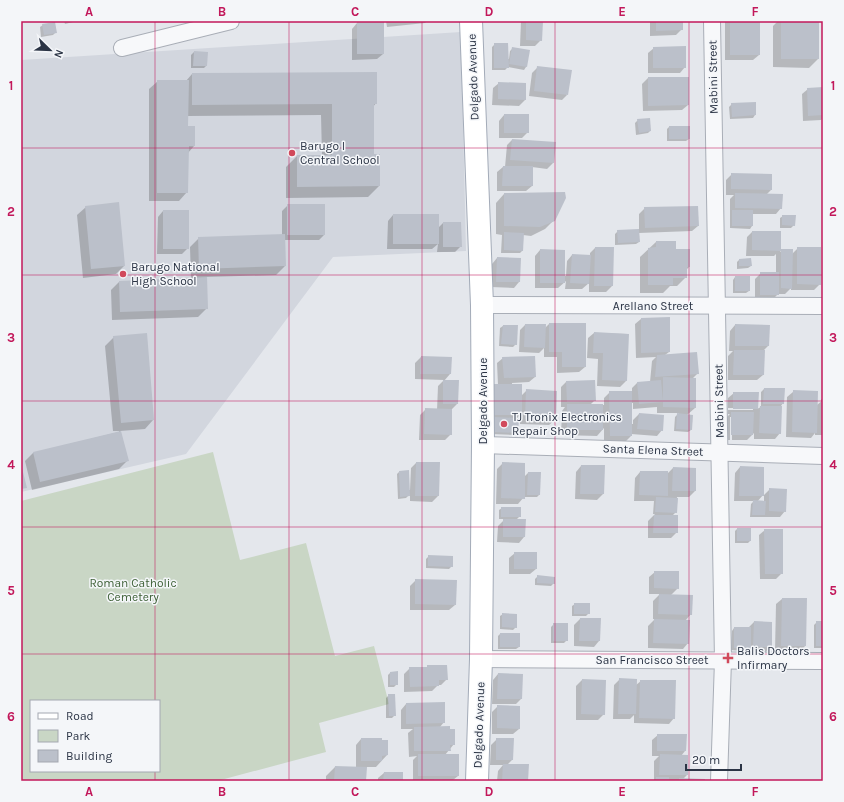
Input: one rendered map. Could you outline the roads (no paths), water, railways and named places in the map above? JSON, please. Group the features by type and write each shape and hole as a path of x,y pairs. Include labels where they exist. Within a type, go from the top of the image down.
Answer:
{"main road":[{"name":"Delgado Avenue","path":"471,21 482,305 483,445 481,660 477,781"}],"street":[{"path":"122,48 231,21"},
{"name":"Mabini Street","path":"712,21 723,660 719,781"},
{"name":"Arellano Street","path":"482,305 823,306"},
{"name":"Santa Elena Street","path":"483,445 823,456"},
{"name":"San Francisco Street","path":"481,660 823,661"}],"place":[{"name":"Barugo I Central School","path":"292,153"},
{"name":"Barugo National High School","path":"123,274"},
{"name":"TJ Tronix Electronics Repair Shop","path":"504,424"},
{"name":"Balis Doctors Infirmary","path":"728,658"}],"park label":[{"name":"Roman Catholic Cemetery","path":"133,590"}]}
